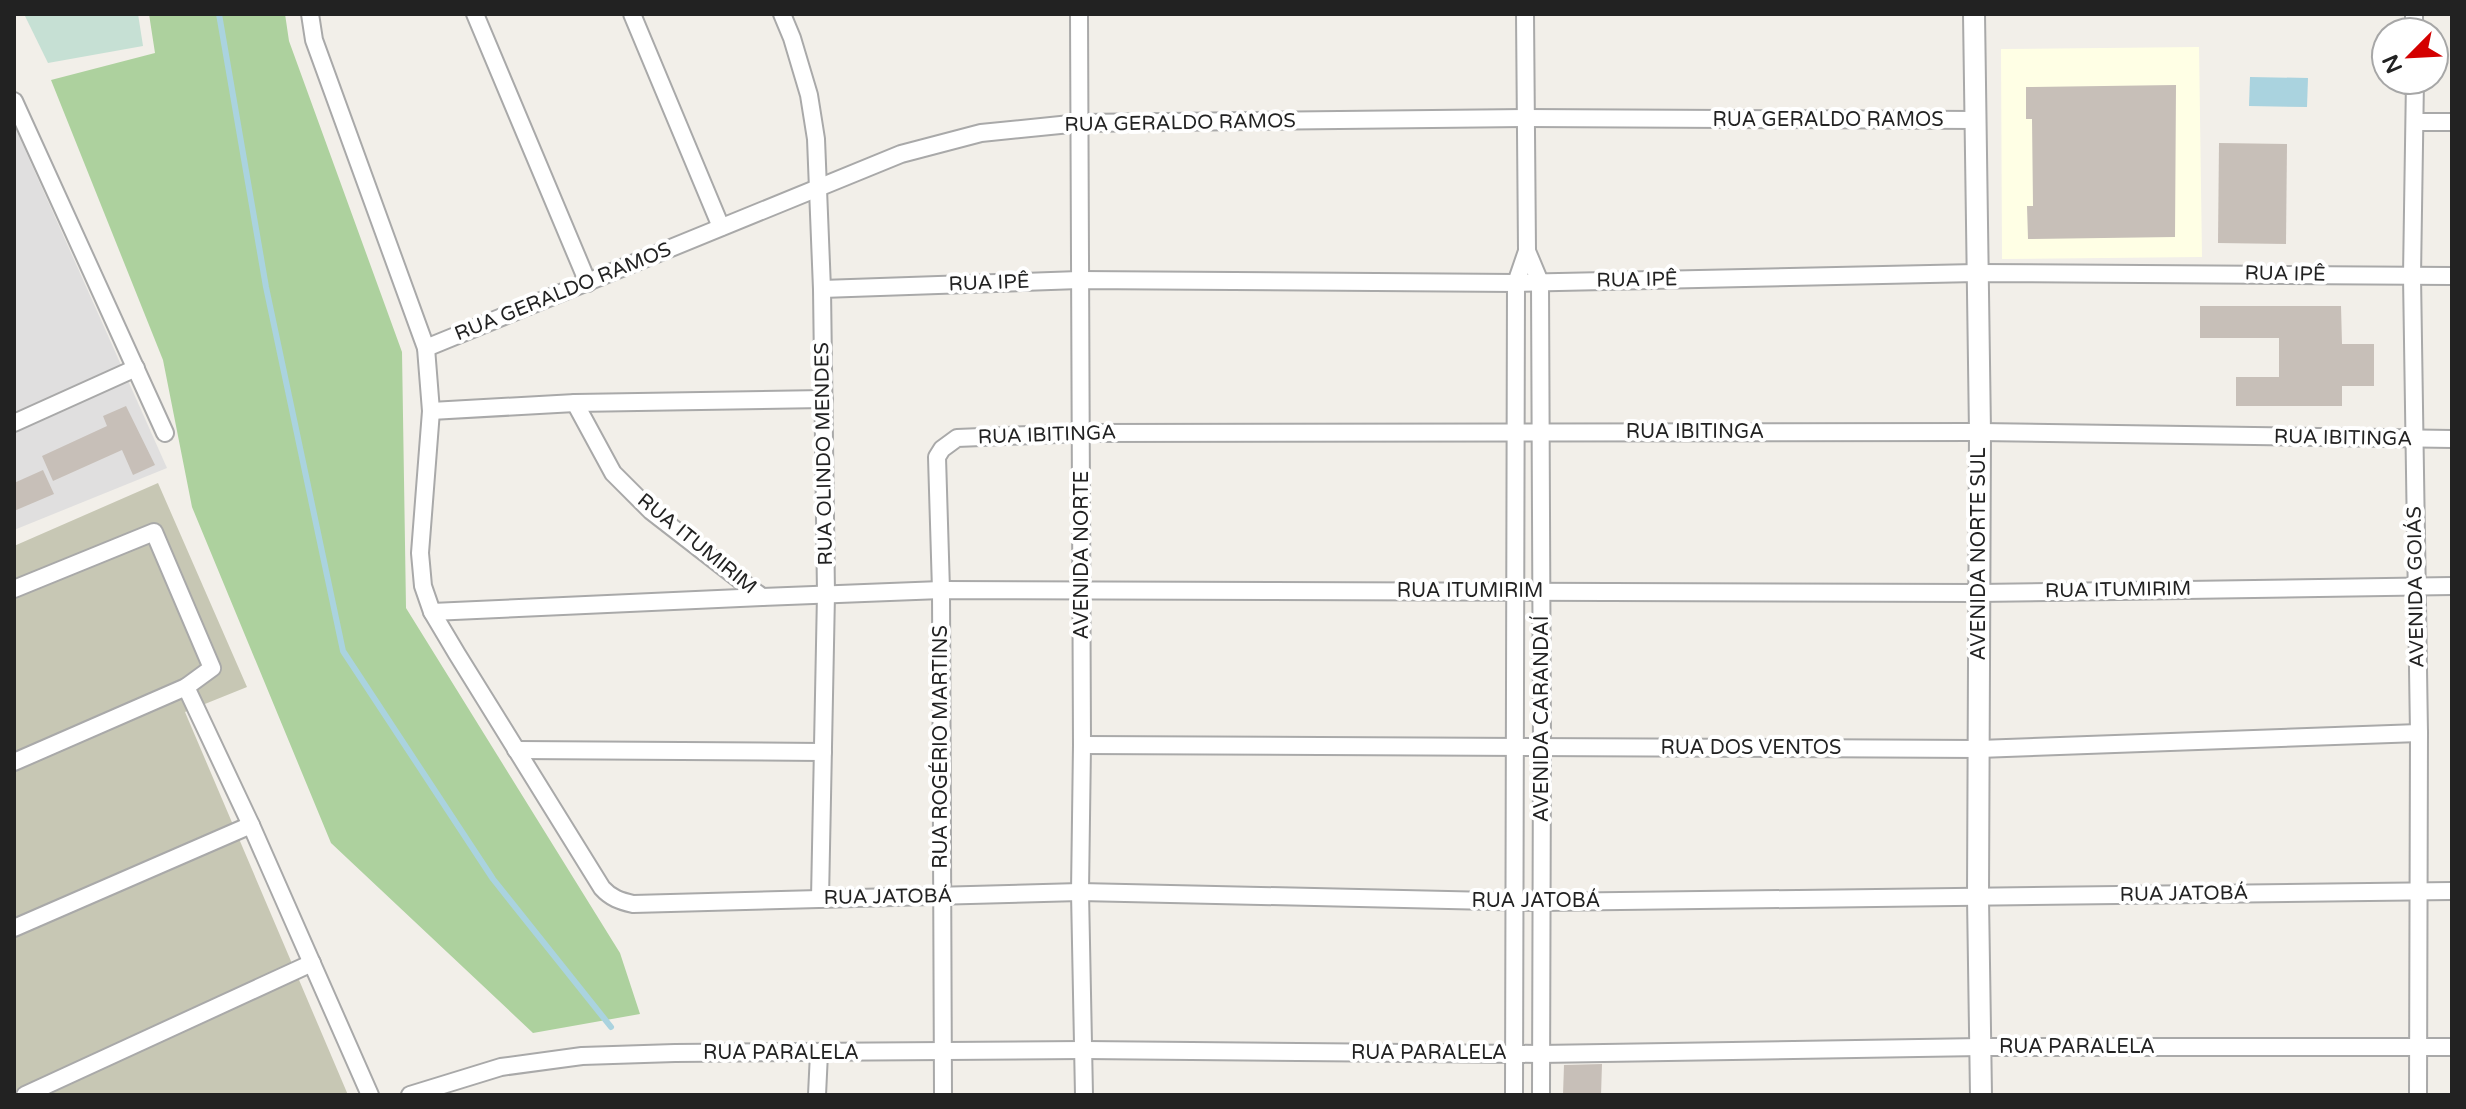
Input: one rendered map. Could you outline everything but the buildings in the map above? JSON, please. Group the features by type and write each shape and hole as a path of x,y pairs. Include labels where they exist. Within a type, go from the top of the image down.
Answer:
{"street":[{"path":"310,14 314,40 426,348 431,411 420,553 423,586 432,612 516,750 823,752"},
{"path":"475,14 588,283"},
{"path":"632,14 721,227"},
{"name":"RUA OLINDO MENDES","path":"782,14 809,95 816,139 822,289 826,594 820,899"},
{"name":"AVENIDA NORTE","path":"1079,14 1080,892 1084,1095"},
{"name":"AVENIDA CARANDAÍ","path":"1514,1095 1516,283 1527,251 1525,14"},
{"name":"AVENIDA NORTE SUL","path":"1974,14 1980,432 1978,898 1981,1095"},
{"name":"AVENIDA GOIÁS","path":"2415,96 2412,276 2419,733 2418,1095"},
{"path":"14,101 165,433"},
{"name":"RUA GERALDO RAMOS","path":"426,348 901,154 981,133 1080,123 1525,118 1976,120"},
{"path":"2416,122 2452,122"},
{"name":"AVENIDA CARANDAÍ","path":"1527,251 1540,282 1541,1095"},
{"name":"RUA IPÊ","path":"822,289 1079,280 1516,283 1976,273 2452,276"},
{"path":"14,423 136,368"},
{"path":"431,411 575,403 824,399"},
{"name":"RUA ITUMIRIM","path":"575,403 613,473 651,511 762,597 941,590 1978,593 2452,586"},
{"name":"RUA IBITINGA","path":"942,449 957,438 1081,433 1980,432 2452,439"},
{"name":"RUA ROGÉRIO MARTINS","path":"942,449 937,457 941,590 943,1095"},
{"path":"14,589 154,532 212,668 186,687 14,762"},
{"path":"432,612 762,597"},
{"path":"186,687 251,825 370,1095"},
{"name":"RUA DOS VENTOS","path":"1082,745 1979,749 2419,733"},
{"name":"RUA JATOBÁ","path":"516,750 602,888 620,902 633,904 1080,892 1541,902 2452,891"},
{"path":"14,928 251,825"},
{"path":"25,1095 312,963"},
{"name":"RUA PARALELA","path":"410,1095 501,1067 582,1056 675,1053 1084,1050 1540,1054 1981,1047 2452,1047"},
{"path":"817,1095 819,1053"}],"shaded area":[{"path":"24,14 138,14 143,46 48,63"},
{"path":"2199,47 2202,257 2002,259 2001,49"},
{"path":"14,125 167,468 14,530"},
{"path":"158,483 247,687 185,712 348,1095 14,1095 14,546"}],"green space":[{"path":"149,14 285,14 289,41 402,352 406,608 620,953 640,1014 533,1033 331,843 192,507 163,360 51,80 155,53"}],"water":[{"path":"2250,77 2308,78 2307,107 2249,106"}],"waterway":[{"path":"219,14 266,287 343,651 493,879 611,1027"}]}
